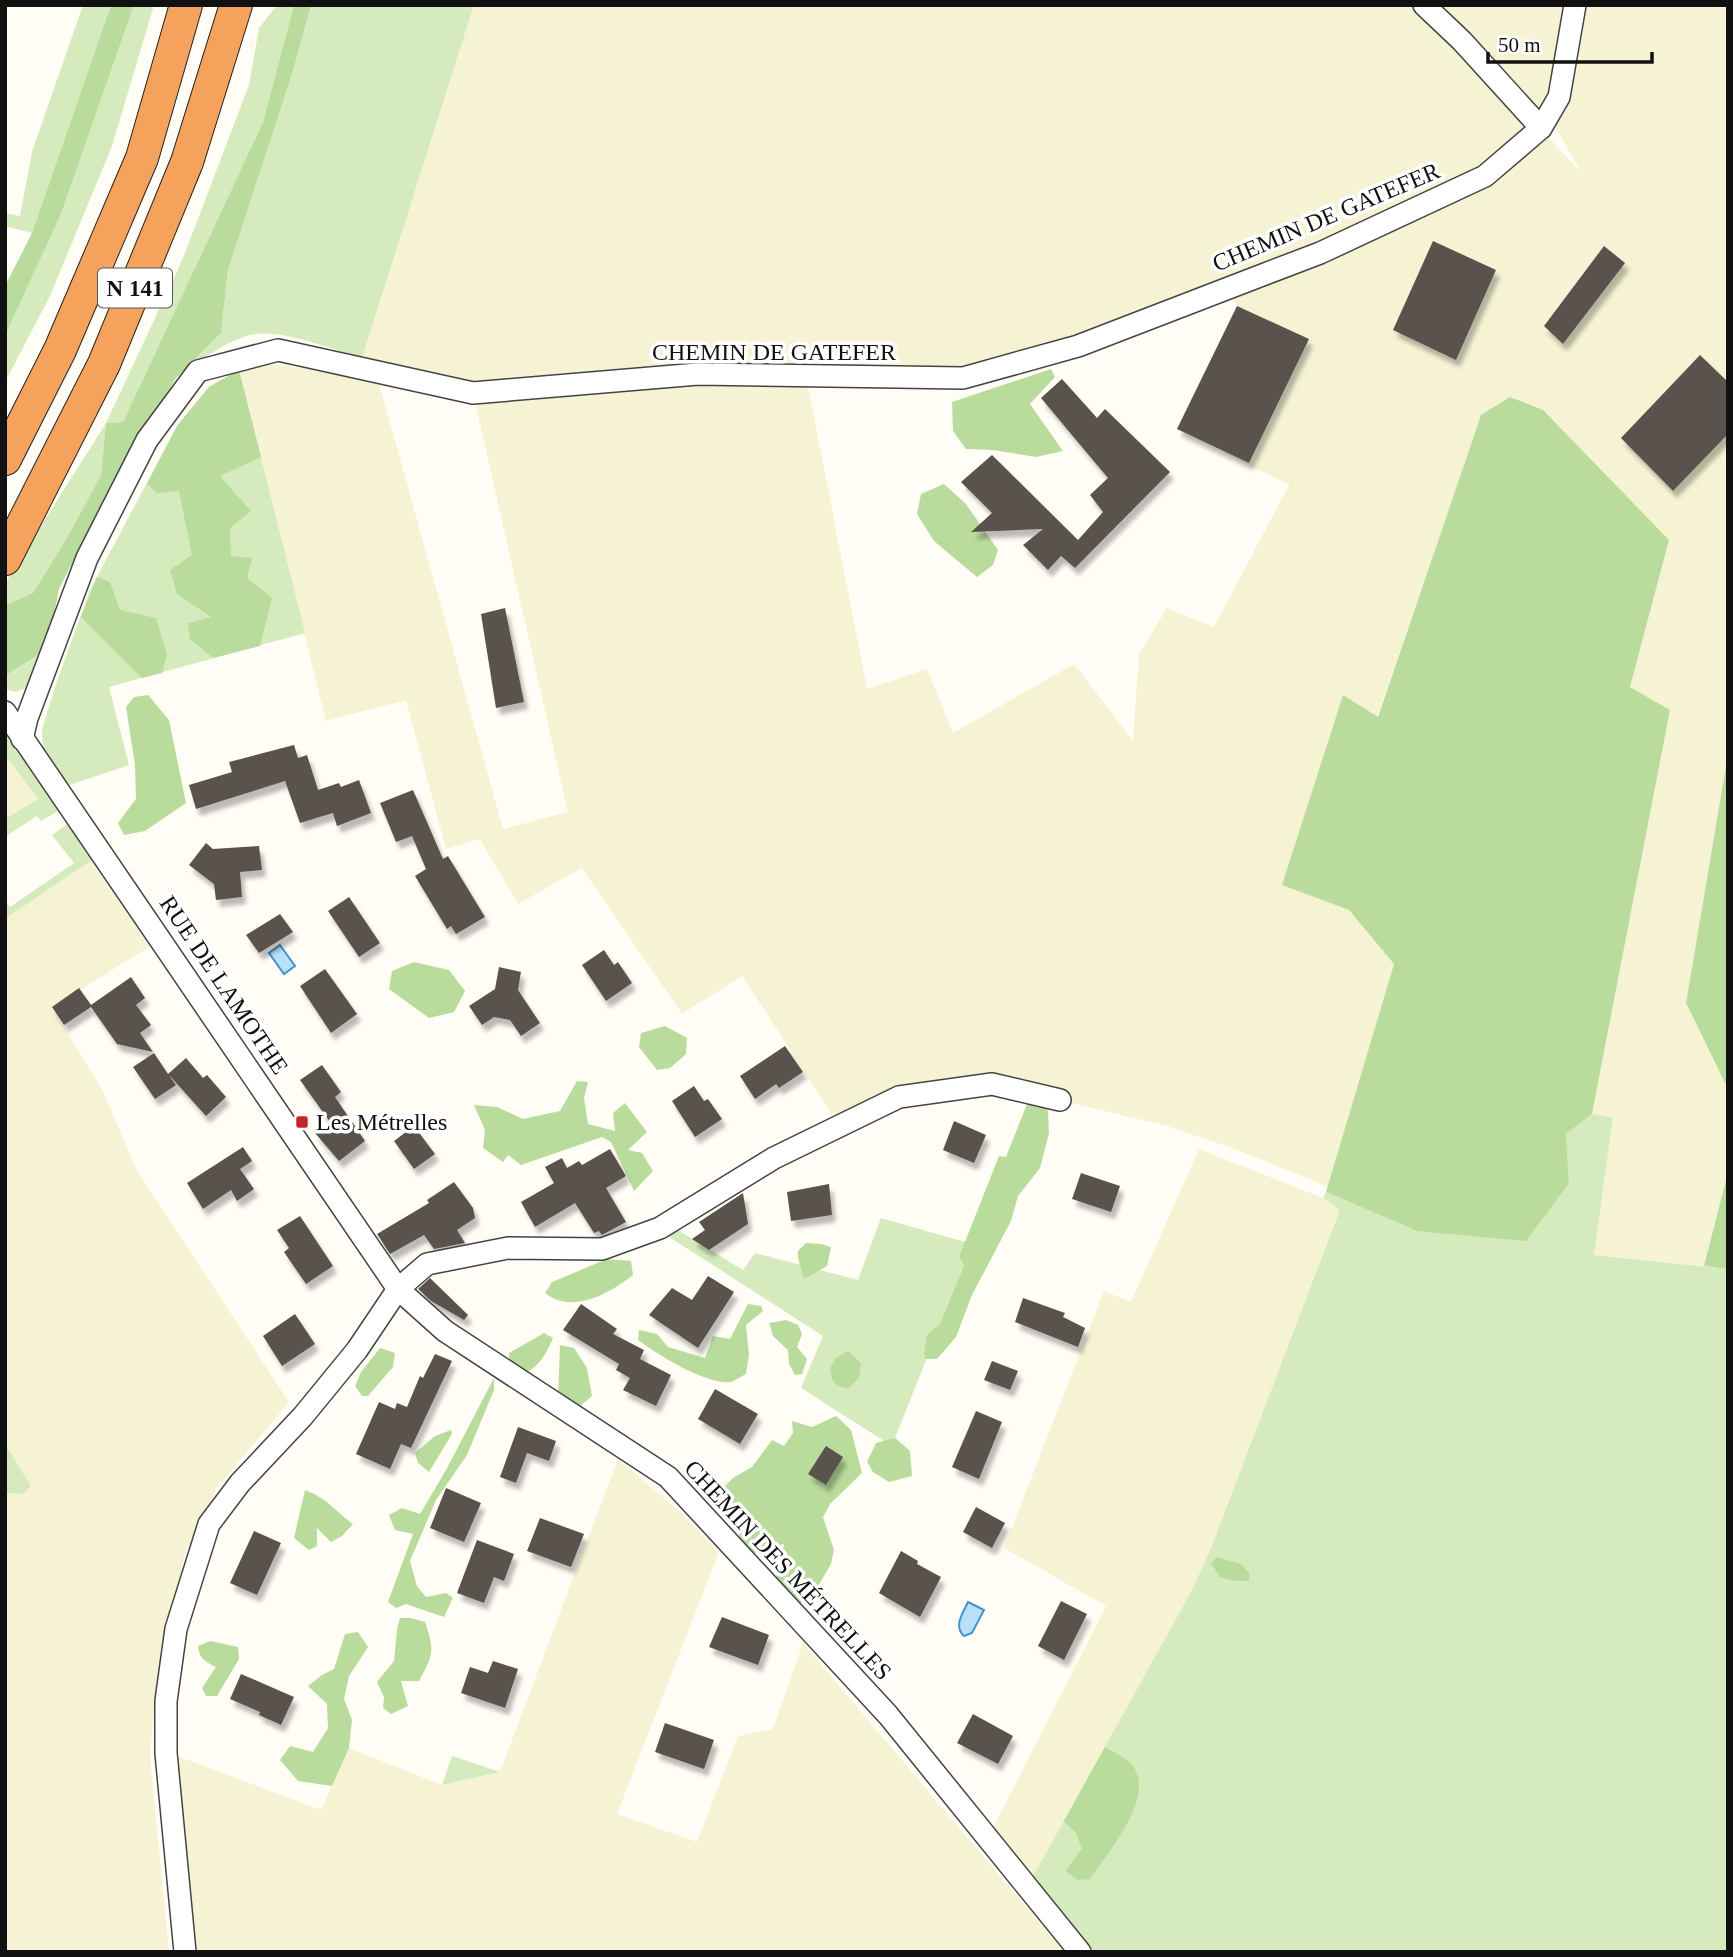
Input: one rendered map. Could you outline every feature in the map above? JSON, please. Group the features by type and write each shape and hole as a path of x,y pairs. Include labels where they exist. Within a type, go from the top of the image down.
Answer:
{"highway":[{"name":"N 141","path":"5,459 60,351 142,158 186,5"},
{"name":"N 141","path":"5,559 104,364 187,162 236,5"}],"street":[{"path":"1424,5 1462,41 1541,128"},
{"name":"CHEMIN DE GATEFER","path":"22,739 27,718 88,558 147,440 198,371 278,350 473,393 698,374 963,378 1078,346 1320,253 1485,176 1541,128 1559,97 1575,5"},
{"name":"RUE DE LAMOTHE","path":"5,712 398,1289"},
{"path":"185,1952 166,1753 166,1701 176,1629 209,1524 240,1483 303,1416 357,1350 398,1289 427,1264 508,1248 603,1249 660,1228 774,1158 899,1097 992,1084 1060,1100"},
{"name":"CHEMIN DES MÉTRELLES","path":"398,1289 445,1331 667,1477 888,1715 1080,1952"}],"shaded area":[{"path":"474,5 1728,5 1728,754 1686,1003 1728,1089 1728,1172 1704,1266 1594,1255 1613,1118 1592,1114 1670,710 1630,687 1669,540 1481,415 1377,718 1343,695 1283,885 1349,910 1394,963 1328,1187 1235,1149 1167,1126 992,1084 899,1097 840,1126 742,976 682,1014 582,868 518,904 480,839 446,849 406,700 326,721 239,370 251,365 284,365 379,383 503,829 568,812 473,393 362,358","holes":["1559,99 1556,128 1582,174 1541,129","1227,289 1237,306 1177,429 1289,485 1214,627 1167,608 1139,654 1133,741 1074,664 953,733 927,669 867,689 806,376 963,378"]},
{"path":"5,755 38,799 5,819"},
{"path":"95,858 155,943 52,1008 102,1089 137,1171 289,1402 217,1488 185,1555 156,1688 150,1756 169,1952 5,1952 5,1493 23,1494 31,1486 5,1444 5,919"},
{"path":"1199,1149 1323,1198 1341,1210 1213,1543 1192,1590 1032,1878 992,1830 1106,1606 1004,1548 1104,1291 1131,1302"},
{"path":"618,1459 679,1511 719,1552 617,1814 697,1842 738,1736 773,1729 803,1643 1064,1952 195,1952 177,1756 321,1810 349,1748 442,1785 500,1772"}],"green space":[{"path":"83,5 111,5 32,233 5,226 5,213 20,216 32,152"},
{"path":"111,5 134,5 61,214 5,336 5,286 32,233"},
{"path":"134,5 154,5 112,146 50,296 5,382 5,336 61,214"},
{"path":"277,5 294,5 263,122 123,422 106,423 183,258 249,85 259,28"},
{"path":"294,5 311,5 293,71 228,270 221,333 176,378 100,508 59,589 48,645 5,676 5,605 33,593 101,475 106,423 123,422 263,122"},
{"path":"311,5 474,5 362,358 288,336 258,334 227,344 176,378 221,333 228,270 293,71"},
{"path":"1051,369 1055,377 1030,404 1063,451 1036,457 966,449 953,431 952,402"},
{"path":"239,370 305,633 109,687 129,765 67,786 43,748 42,729 90,590 177,426 209,387"},
{"path":"239,370 261,457 220,476 251,511 230,528 231,556 252,558 247,578 272,598 260,646 213,658 190,639 188,623 211,617 177,594 170,570 192,555 179,491 157,493 147,484 177,426 209,387"},
{"path":"1510,397 1543,410 1669,540 1630,687 1670,710 1592,1114 1566,1134 1569,1183 1526,1241 1417,1231 1326,1192 1394,964 1349,910 1282,885 1343,695 1378,717 1481,415"},
{"path":"106,423 101,475 68,536 33,593 5,605 5,583"},
{"path":"944,484 966,504 998,550 993,565 977,577 934,541 917,514 921,494"},
{"path":"97,577 110,582 120,610 156,618 167,655 162,673 142,678 81,617"},
{"path":"48,645 27,688 15,692 5,689 5,676"},
{"path":"148,695 169,720 186,803 145,831 124,835 118,823 136,799 135,765 126,707 134,697"},
{"path":"5,735 60,810 41,821 37,816 5,837 5,819 38,799 5,755"},
{"path":"1728,754 1728,1089 1686,1003"},
{"path":"69,823 95,858 5,919 5,900 10,907 74,863 52,835"},
{"path":"414,962 449,970 465,991 454,1012 429,1018 389,989 392,971"},
{"path":"665,1026 687,1038 686,1054 670,1068 657,1070 639,1047 641,1033"},
{"path":"577,1081 588,1082 584,1098 588,1124 615,1131 613,1113 625,1103 647,1132 628,1150 642,1153 653,1171 634,1191 611,1142 602,1137 521,1165 508,1155 503,1162 483,1148 485,1130 474,1105 497,1107 523,1119 560,1111"},
{"path":"1029,1099 1041,1100 1048,1111 1049,1133 1040,1168 1018,1196 1011,1221 972,1295 956,1337 937,1359 926,1359 924,1353 927,1335 940,1324 964,1265 959,1257 999,1156 1006,1157"},
{"path":"1592,1114 1613,1118 1594,1255 1728,1269 1728,1952 1088,1952 1032,1878 1192,1590 1213,1543 1340,1210 1323,1198 1326,1192 1417,1231 1569,1183 1566,1134"},
{"path":"1728,1172 1728,1269 1704,1266"},
{"path":"881,1218 972,1244 892,1446 801,1388 823,1336 666,1235 673,1227 743,1270 755,1253 858,1280"},
{"path":"806,1243 831,1247 827,1266 804,1279 798,1251"},
{"path":"607,1259 631,1261 633,1275 613,1289 579,1302 567,1302 545,1293 552,1282"},
{"path":"748,1304 761,1306 763,1311 746,1325 749,1355 746,1374 731,1382 721,1382 696,1374 638,1340 639,1330 657,1334 668,1347 705,1358 713,1336 730,1339"},
{"path":"786,1320 798,1325 802,1334 797,1347 807,1359 802,1374 795,1375 789,1364 788,1350 773,1336 769,1323"},
{"path":"544,1333 553,1338 537,1364 521,1375 509,1366 509,1353"},
{"path":"560,1345 574,1348 587,1368 592,1396 580,1406 558,1399"},
{"path":"380,1348 395,1353 393,1367 368,1396 362,1396 355,1386 361,1372"},
{"path":"848,1351 861,1363 859,1378 849,1388 835,1383 830,1368 836,1358"},
{"path":"494,1378 494,1390 467,1455 436,1500 410,1561 417,1586 426,1597 446,1593 453,1598 444,1617 406,1604 396,1608 388,1602 413,1534 395,1530 389,1515 402,1508 420,1514"},
{"path":"836,1416 851,1430 862,1473 830,1504 823,1517 834,1550 831,1564 810,1600 797,1604 776,1578 784,1544 754,1553 742,1545 736,1522 715,1496 733,1478 752,1467 772,1440 784,1446 793,1433 792,1421 812,1427"},
{"path":"451,1430 452,1434 429,1472 418,1463 415,1453 435,1436"},
{"path":"895,1438 910,1451 912,1476 889,1482 873,1472 867,1462 876,1443"},
{"path":"5,1444 31,1486 23,1494 5,1493"},
{"path":"305,1490 325,1501 353,1524 342,1536 331,1542 317,1528 317,1546 309,1550 294,1538"},
{"path":"1217,1557 1241,1564 1249,1573 1249,1581 1220,1577 1211,1563"},
{"path":"400,1618 425,1622 431,1653 419,1681 401,1681 408,1706 391,1714 383,1708 384,1697 377,1682 394,1661"},
{"path":"358,1632 368,1647 349,1676 344,1699 352,1720 349,1748 332,1786 298,1781 280,1760 290,1746 313,1752 328,1728 327,1704 308,1686 334,1669 345,1634"},
{"path":"210,1641 238,1647 239,1659 217,1696 206,1696 202,1688 216,1667 201,1657 198,1646"},
{"path":"1105,1747 1133,1766 1138,1779 1138,1794 1126,1825 1107,1855 1090,1879 1078,1880 1065,1871 1082,1849 1076,1833 1064,1821"},
{"path":"452,1756 500,1772 442,1785"}],"water":[{"path":"280,945 295,966 284,974 269,953"},
{"path":"968,1602 984,1610 972,1633 964,1636 959,1624"}],"building":[{"path":"1433,241 1496,270 1456,360 1393,330"},
{"path":"1604,246 1625,263 1563,344 1544,326"},
{"path":"1237,306 1309,339 1249,463 1177,429"},
{"path":"1700,355 1728,382 1728,434 1673,491 1621,438"},
{"path":"1062,379 1097,418 1105,409 1170,472 1075,568 1061,556 1048,570 1023,545 1043,529 971,532 992,513 961,482 992,455 1078,540 1103,512 1090,495 1108,478 1041,398"},
{"path":"505,608 524,702 496,708 481,614"},
{"path":"294,745 298,758 307,755 318,790 339,783 341,787 359,780 371,813 337,826 333,813 300,823 285,781 196,809 189,785 232,772 229,762"},
{"path":"413,790 443,859 448,856 485,917 456,934 451,926 447,929 415,876 426,869 412,836 396,842 380,803"},
{"path":"206,843 213,849 259,846 262,870 240,872 242,897 216,900 214,884 189,865"},
{"path":"349,897 380,943 359,957 328,911"},
{"path":"280,914 293,932 259,953 246,935"},
{"path":"604,950 614,965 618,962 632,983 606,1001 582,965"},
{"path":"499,967 521,972 518,990 540,1023 521,1036 510,1020 494,1017 482,1025 469,1006 495,989"},
{"path":"325,969 357,1014 331,1033 300,986"},
{"path":"131,977 145,998 136,1005 151,1025 140,1033 153,1052 117,1044 91,1007 64,1025 52,1007 79,988 91,1005"},
{"path":"785,1046 803,1072 779,1088 776,1084 755,1099 740,1076"},
{"path":"154,1053 168,1074 186,1058 203,1078 207,1075 226,1097 206,1116 169,1075 176,1085 155,1099 133,1067"},
{"path":"322,1065 341,1092 335,1097 365,1141 339,1161 315,1133 330,1122 300,1080"},
{"path":"694,1086 704,1101 708,1099 722,1119 695,1137 672,1101"},
{"path":"954,1121 986,1135 974,1163 943,1150"},
{"path":"414,1126 435,1154 414,1169 394,1141"},
{"path":"243,1147 252,1161 240,1169 254,1189 237,1201 231,1190 203,1209 187,1183"},
{"path":"610,1149 626,1176 606,1188 626,1222 602,1235 599,1231 594,1233 575,1203 535,1227 521,1202 554,1183 545,1167 562,1158 567,1168 579,1161 582,1165"},
{"path":"1081,1173 1120,1186 1111,1212 1072,1199"},
{"path":"454,1182 473,1208 475,1218 457,1230 465,1243 434,1249 424,1235 390,1254 377,1234 429,1203 427,1200"},
{"path":"829,1184 832,1215 791,1221 787,1192"},
{"path":"743,1193 748,1224 709,1250 692,1239 705,1230 699,1222"},
{"path":"300,1216 333,1266 306,1284 284,1252 289,1248 277,1230"},
{"path":"708,1276 734,1292 698,1348 649,1315 672,1288 692,1300"},
{"path":"430,1278 468,1315 464,1320 431,1301 418,1289"},
{"path":"1023,1298 1065,1313 1063,1317 1085,1328 1078,1347 1015,1322"},
{"path":"581,1304 617,1329 613,1334 644,1350 640,1359 671,1375 656,1406 623,1390 630,1378 616,1370 619,1364 563,1330"},
{"path":"295,1314 315,1344 282,1366 263,1336"},
{"path":"435,1354 452,1361 411,1448 401,1444 390,1469 356,1454 379,1402 395,1409 397,1403 407,1407 420,1376 423,1378"},
{"path":"992,1361 1018,1371 1010,1390 984,1380"},
{"path":"715,1389 758,1414 740,1444 698,1419"},
{"path":"976,1411 1002,1422 979,1479 952,1467"},
{"path":"518,1427 556,1441 549,1461 527,1453 516,1483 500,1477"},
{"path":"826,1446 843,1457 826,1485 808,1474"},
{"path":"446,1488 481,1503 464,1542 430,1528"},
{"path":"976,1507 1005,1523 992,1548 963,1532"},
{"path":"540,1518 584,1534 571,1567 527,1551"},
{"path":"254,1531 281,1543 257,1595 230,1583"},
{"path":"477,1540 514,1554 504,1581 494,1577 484,1603 457,1593"},
{"path":"901,1551 918,1561 917,1564 941,1577 920,1617 879,1593"},
{"path":"1061,1601 1087,1614 1064,1660 1038,1646"},
{"path":"722,1617 769,1635 758,1665 709,1647"},
{"path":"493,1661 518,1669 505,1708 461,1693 470,1667 488,1673"},
{"path":"241,1674 294,1697 281,1725 230,1699"},
{"path":"973,1714 1013,1736 998,1764 957,1743"},
{"path":"665,1723 714,1740 704,1769 655,1752"}],"place":[{"name":"Les Métrelles","path":"302,1122"}]}
